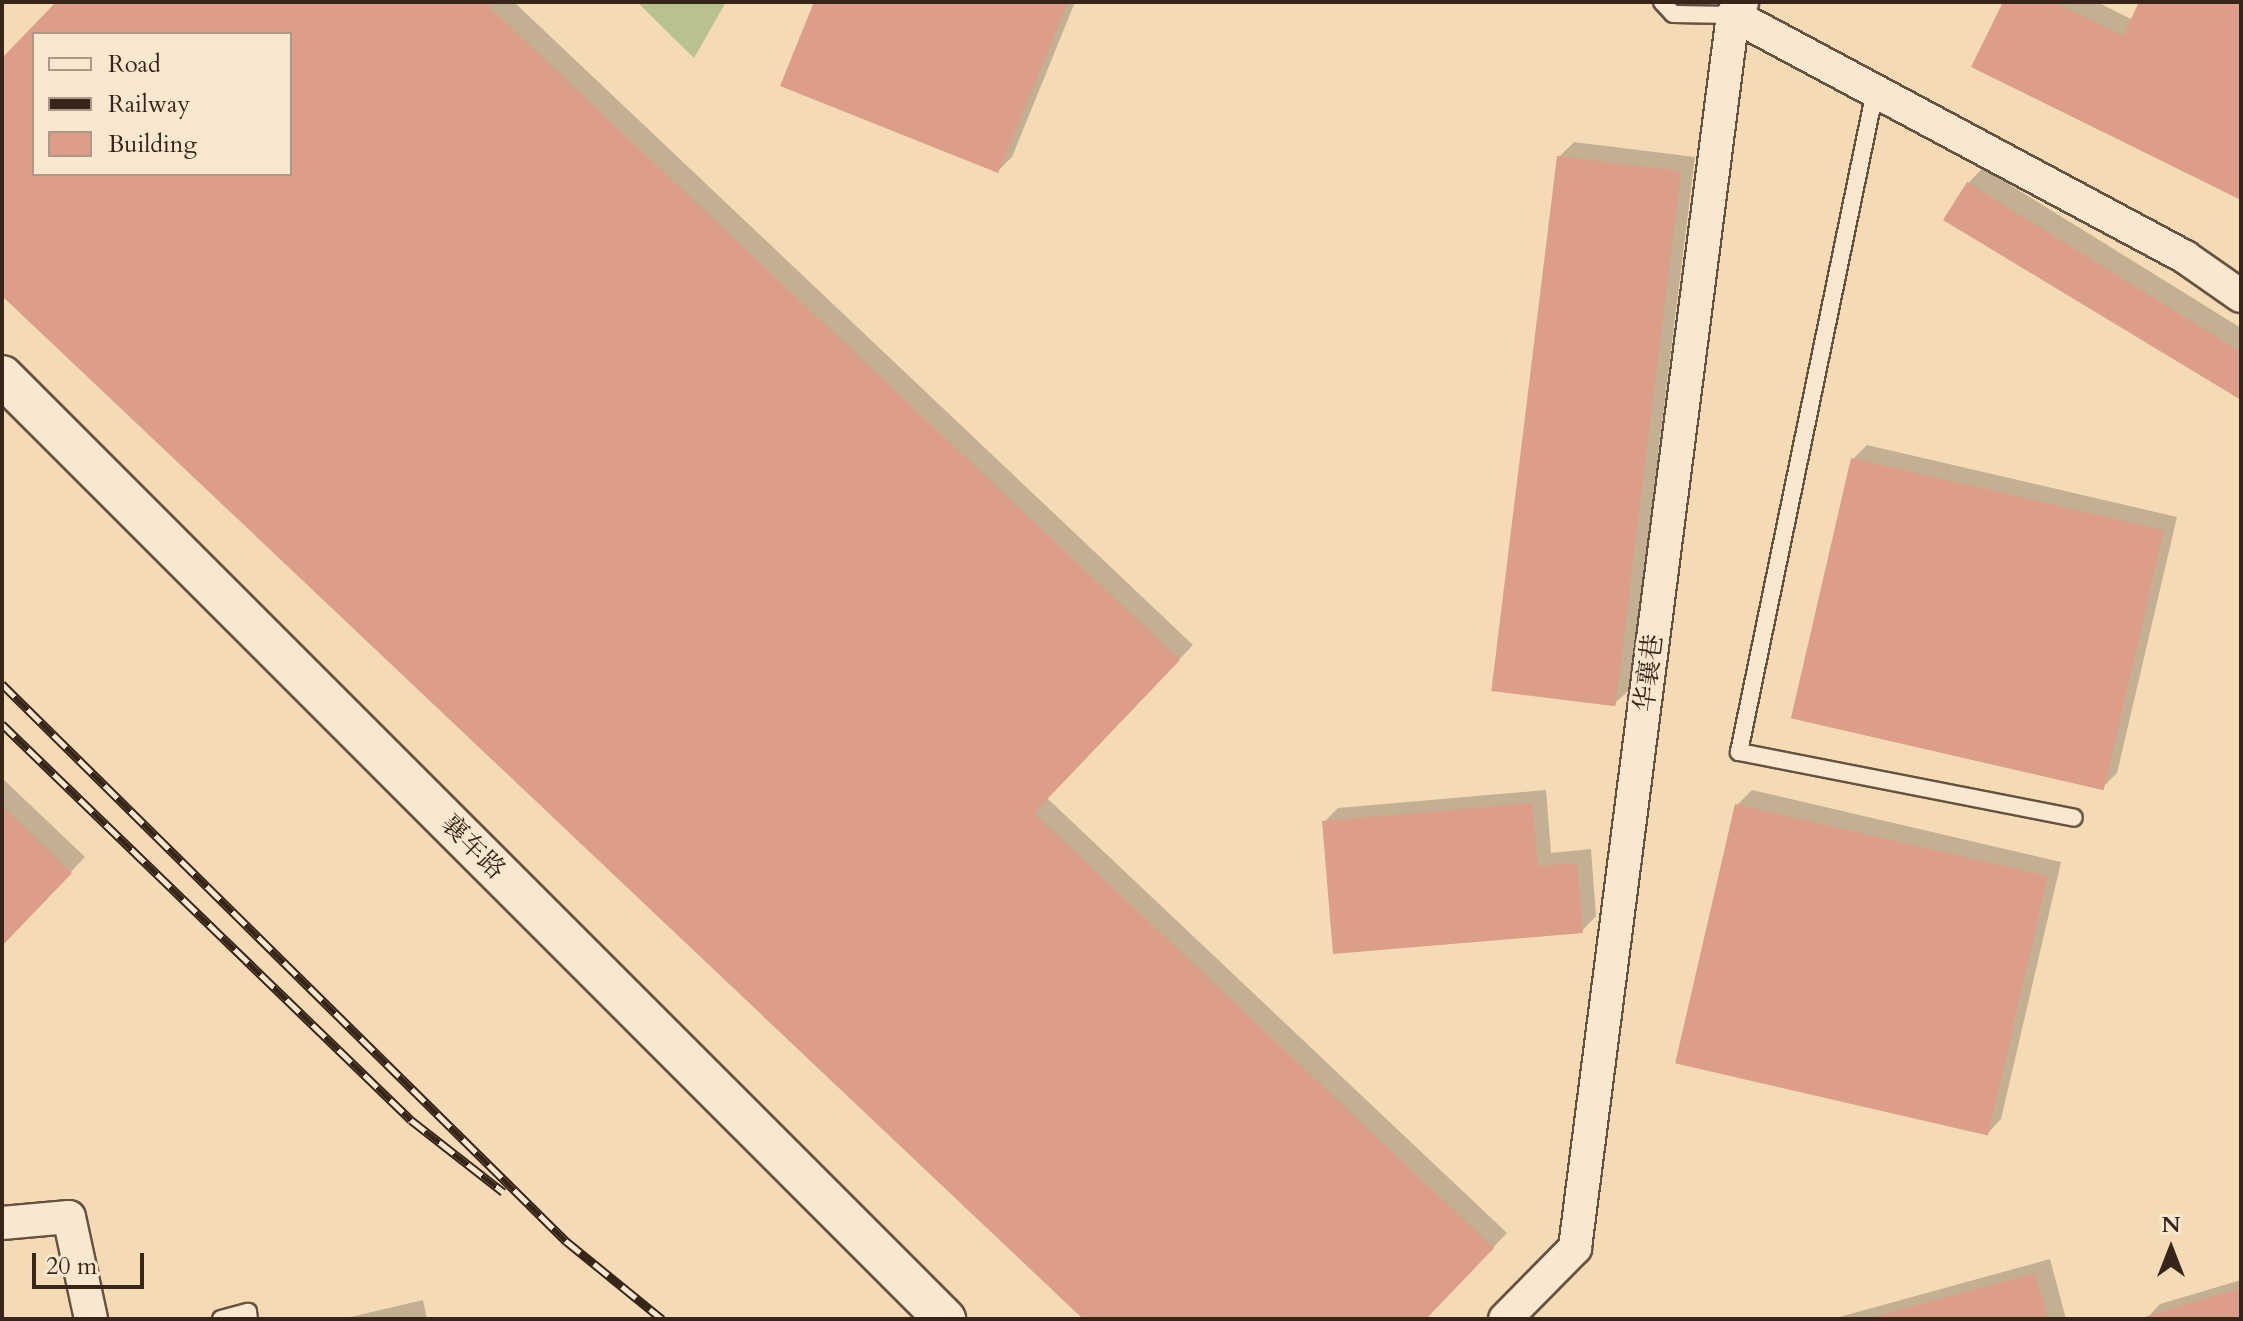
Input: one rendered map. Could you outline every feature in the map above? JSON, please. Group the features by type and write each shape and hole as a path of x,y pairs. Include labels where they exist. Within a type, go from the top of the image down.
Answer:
{"street":[{"path":"1737,9 1875,91 2185,257 2241,296"},
{"name":"华襄巷","path":"1505,1319 1575,1248 1737,9"},
{"name":"襄车路","path":"2,376 945,1319"},
{"path":"2,1223 69,1217 91,1319"}],"lane":[{"path":"1662,2 1673,14 1737,9"},
{"path":"1875,91 1739,752 2074,818"},
{"path":"221,1319 248,1312 249,1319"}],"green space":[{"path":"637,2 726,2 694,58"}],"building":[{"path":"56,2 484,2 1180,660 1034,813 1494,1248 1426,1319 1083,1319 2,296 2,58"},
{"path":"814,2 1068,2 998,173 780,86"},
{"path":"2003,2 2054,2 2123,36 2139,2 2241,2 2241,200 1971,67"},
{"path":"1557,156 1681,171 1615,706 1491,691"},
{"path":"1967,182 2241,352 2241,400 1943,220"},
{"path":"1851,458 2164,530 2104,790 1791,718"},
{"path":"1532,803 1538,866 1577,863 1583,933 1333,954 1322,821"},
{"path":"1735,804 2048,876 1988,1135 1675,1063"},
{"path":"2,806 72,873 2,946"},
{"path":"2035,1273 2048,1319 1870,1319 1870,1318"},
{"path":"2241,1288 2241,1319 2141,1319 2141,1318"}],"railway":[{"path":"2,684 566,1241 662,1319"},
{"path":"2,724 411,1120 503,1192"}]}
